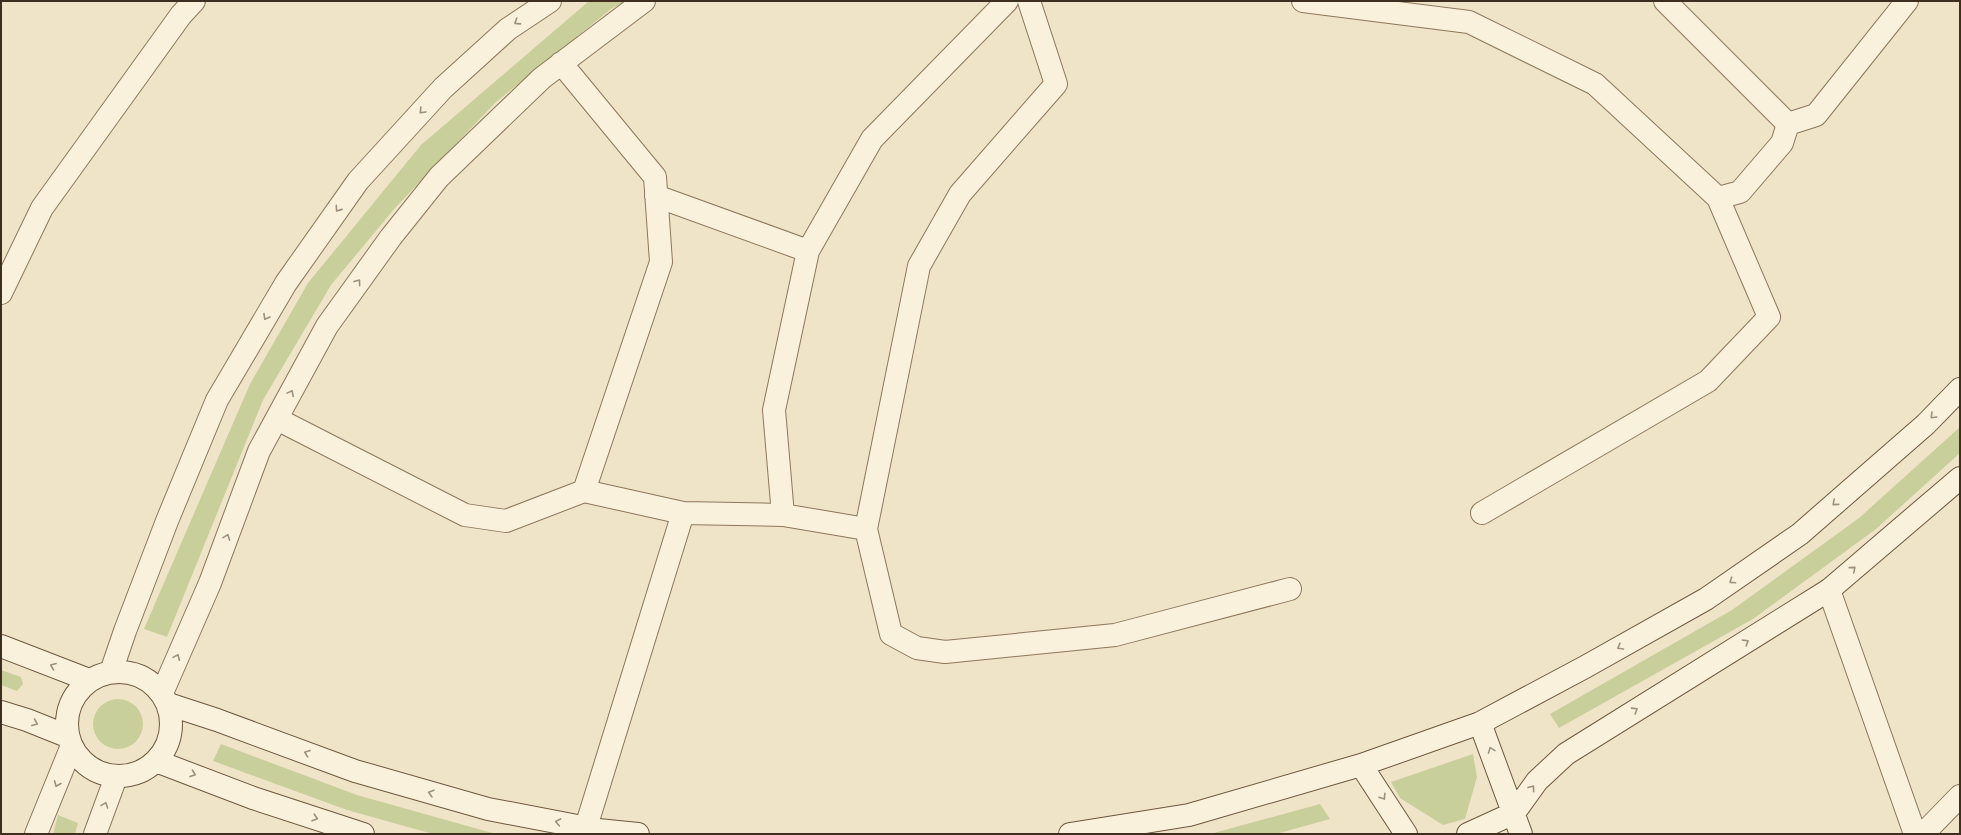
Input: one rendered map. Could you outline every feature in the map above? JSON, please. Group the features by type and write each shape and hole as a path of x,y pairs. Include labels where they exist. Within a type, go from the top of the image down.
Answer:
{"street":[{"path":"1,293 42,208 181,15 194,1"},
{"path":"111,672 161,536 217,400 286,283 358,181 443,88 508,29 550,1"},
{"path":"165,699 259,451 327,326 391,237 439,177 542,78 644,1"},
{"path":"783,514 774,410 808,251 872,139 1007,1"},
{"path":"1029,1 1056,84 960,194 919,266 866,529 891,634 917,648 945,652 1115,636 1290,589"},
{"path":"1303,1 1469,22 1594,84 1718,198 1769,317 1708,381 1482,512"},
{"path":"1665,1 1788,124"},
{"path":"1788,124 1816,115 1907,1"},
{"path":"561,63 655,177 661,262 584,491"},
{"path":"1718,198 1740,192 1782,143 1788,124"},
{"path":"656,196 808,251"},
{"path":"1070,834 1189,815 1361,765 1480,722 1585,667 1706,599 1800,534 1926,424 1960,389"},
{"path":"276,419 465,514 506,521 584,491 683,512 783,514 866,529"},
{"path":"1468,834 1514,812 1537,781 1566,754 1829,590 1960,478"},
{"path":"586,827 683,512"},
{"path":"1829,590 1915,834"},
{"path":"1,646 89,680"},
{"path":"111,672 130,672 148,680 165,699 172,724 168,745 156,761 138,774 116,777 98,773 82,762 69,742 66,721 70,705 78,691 89,680 111,672"},
{"path":"165,699 355,771 488,809 586,827 638,834"},
{"path":"1,712 27,720 69,742"},
{"path":"1480,722 1522,834"},
{"path":"36,834 69,742"},
{"path":"156,761 254,798 363,834"},
{"path":"1361,765 1406,834"},
{"path":"95,834 116,777"},
{"path":"1923,834 1960,796"}],"green space":[{"path":"589,1 626,1 611,9 496,102 395,208 331,285 263,400 167,637 144,629 250,384 308,283 421,145"},
{"path":"1960,427 1960,453 1876,529 1753,619 1559,728 1550,714 1732,610 1859,518"},
{"path":"1,670 21,677 23,684 17,691 1,685"},
{"path":"113,699 123,699 136,706 143,719 143,729 136,742 123,749 113,749 104,745 97,738 93,729 93,719 97,710 104,703"},
{"path":"221,744 357,795 496,834 433,834 347,810 213,761"},
{"path":"1473,754 1477,777 1465,819 1443,825 1400,798 1391,782"},
{"path":"1320,804 1330,819 1276,834 1210,834"},
{"path":"58,815 78,823 75,834 53,834"}]}
